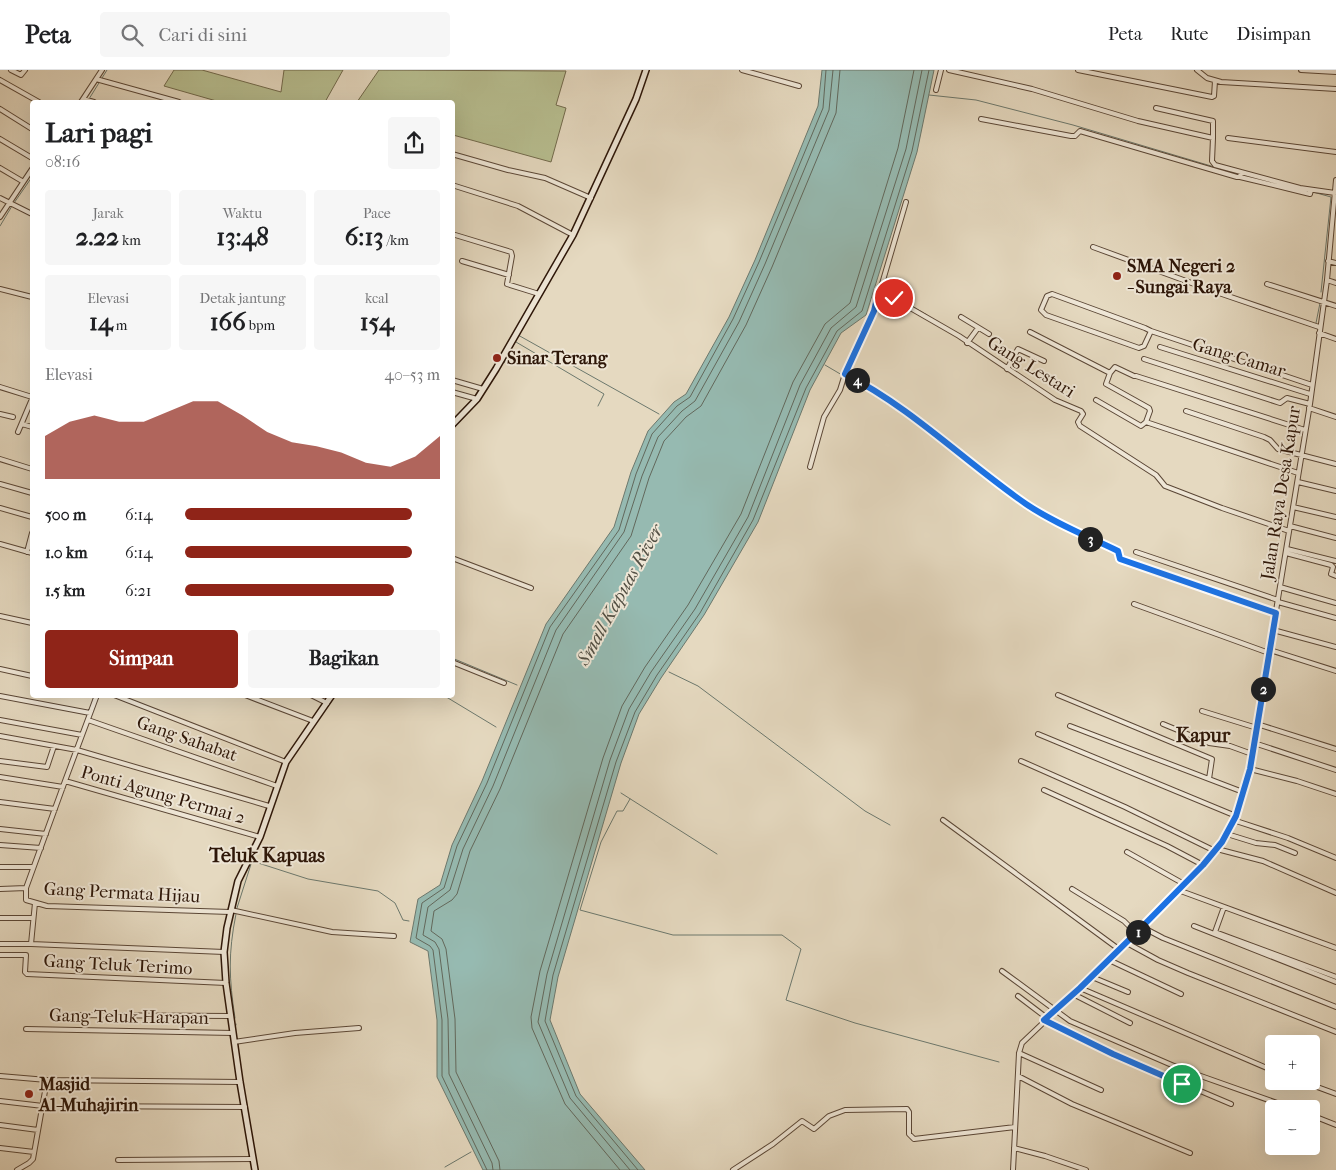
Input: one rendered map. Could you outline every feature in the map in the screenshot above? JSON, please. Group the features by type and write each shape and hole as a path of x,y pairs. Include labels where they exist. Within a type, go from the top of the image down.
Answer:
{"main road":[{"path":"455,418 477,399 540,294 573,234 636,99 646,70"},
{"path":"255,1170 226,983 224,952 230,911 238,881 260,837 269,806 286,762 330,698"}],"street":[{"path":"11,70 21,75 25,70"},
{"path":"83,100 101,70"},
{"path":"742,70 799,86"},
{"path":"936,90 941,70"},
{"path":"949,70 1032,89 1138,120 1213,138"},
{"path":"1078,70 1212,97 1214,96 1215,81"},
{"path":"1197,70 1200,74 1215,81 1336,88"},
{"path":"1301,70 1336,72"},
{"path":"96,79 172,100"},
{"path":"0,80 35,100"},
{"path":"1156,108 1213,121 1214,164 1240,175"},
{"path":"0,109 30,128"},
{"path":"981,120 1071,136 1075,136 1079,130 1291,188 1311,192 1335,193"},
{"path":"1228,138 1336,152"},
{"path":"0,139 30,157"},
{"path":"455,155 545,178 591,198"},
{"path":"0,168 22,181"},
{"path":"0,216 22,181 30,172"},
{"name":"Jalan Raya Desa Kapur","path":"1013,1170 1019,1053 1026,1038 1120,950 1203,865 1216,850 1236,816 1250,769 1298,482 1327,280 1336,180"},
{"path":"455,187 518,206 573,234"},
{"path":"0,198 30,213"},
{"path":"810,467 824,417 840,390 845,374 874,311 906,202"},
{"path":"455,235 512,253 508,285 540,294"},
{"path":"1330,243 1336,245"},
{"path":"1093,247 1219,293 1320,327"},
{"path":"462,261 509,275"},
{"path":"1328,261 1336,263"},
{"path":"1327,280 1336,283"},
{"path":"1266,284 1336,306"},
{"path":"0,289 30,297"},
{"name":"Gang Lestari","path":"879,290 958,336 1061,404 1081,411 1082,414 1078,422 1080,426 1156,475 1165,486 1222,508 1290,528"},
{"path":"1151,332 1144,346 1139,348 1046,315 1042,313 1041,308 1047,296 1052,294 1145,328 1151,332 1312,385"},
{"path":"961,317 990,334"},
{"path":"967,343 978,328"},
{"path":"1030,332 1110,373"},
{"path":"1319,333 1336,339"},
{"name":"Gang Camar","path":"1160,347 1310,394"},
{"path":"1007,369 1018,349 1044,361"},
{"path":"1144,359 1280,403 1287,398 1336,417"},
{"path":"1096,400 1140,426 1146,422 1150,410 1108,387 1106,383 1110,373 1116,367 1135,376 1305,430"},
{"path":"845,374 924,426 1028,505 1083,536 1118,551 1120,559 1276,613"},
{"path":"455,381 483,389"},
{"path":"0,387 30,397"},
{"path":"455,393 477,399"},
{"path":"18,432 30,407"},
{"path":"1186,411 1270,440 1278,449 1336,464"},
{"path":"0,414 13,417"},
{"path":"1146,422 1298,473"},
{"path":"22,424 30,426"},
{"path":"0,459 30,468"},
{"path":"1298,482 1336,491"},
{"path":"0,484 30,492"},
{"path":"0,508 30,516"},
{"path":"1293,508 1336,517"},
{"path":"1290,528 1336,538"},
{"path":"27,552 30,541"},
{"path":"0,544 30,553"},
{"path":"1286,551 1336,561"},
{"path":"1286,551 1331,565 1333,567 1331,574 1336,576"},
{"path":"1136,552 1278,601 1336,618"},
{"path":"455,559 531,588"},
{"path":"1280,587 1336,603"},
{"path":"1134,604 1270,652 1336,671"},
{"path":"0,616 30,623"},
{"path":"1273,630 1336,646"},
{"path":"455,663 504,684"},
{"path":"0,669 30,676"},
{"path":"1058,695 1212,759 1209,779"},
{"path":"0,696 90,713"},
{"path":"65,781 96,698"},
{"path":"122,698 286,762"},
{"path":"253,698 313,722"},
{"path":"317,698 327,703"},
{"path":"1202,711 1336,749"},
{"path":"0,720 82,735"},
{"name":"Gang Sahabat","path":"88,720 276,786"},
{"path":"1163,724 1209,743 1230,746 1252,754"},
{"path":"1070,726 1243,792"},
{"path":"1038,734 1236,816"},
{"path":"0,736 77,750 269,806"},
{"path":"1254,743 1336,770"},
{"path":"0,760 47,766 49,765 54,746"},
{"path":"1021,761 1216,850 1263,861 1336,893"},
{"path":"1250,769 1298,781 1336,794"},
{"path":"0,777 63,787"},
{"name":"Ponti Agung Permai 2","path":"63,787 65,781 260,837"},
{"name":"Gang Permata Hijau","path":"63,787 26,888 26,900 47,906 230,911 332,932 394,936"},
{"path":"1044,790 1167,846 1203,865"},
{"path":"0,802 55,809"},
{"path":"943,820 1120,950"},
{"path":"1233,820 1288,838 1336,858"},
{"path":"0,829 46,834"},
{"path":"1226,834 1256,843 1275,845 1295,853"},
{"path":"0,845 41,848"},
{"path":"1128,852 1184,884"},
{"path":"0,867 33,867"},
{"name":"Gang Permata Hijau","path":"0,889 26,888"},
{"path":"1072,889 1124,921 1136,933"},
{"path":"1178,890 1336,948"},
{"path":"32,944 35,902"},
{"path":"1224,907 1215,932 1336,977"},
{"path":"0,918 33,918"},
{"path":"1194,926 1336,982"},
{"path":"1142,927 1163,938 1336,1007"},
{"path":"1127,943 1180,970 1336,1032"},
{"path":"0,944 224,952"},
{"name":"Gang Teluk Terimo","path":"0,955 26,955 25,972 27,974 226,983"},
{"path":"1109,960 1181,994"},
{"path":"1002,971 1070,1021 1160,1061 1267,1100"},
{"path":"1092,977 1128,992"},
{"path":"1080,988 1265,1067"},
{"path":"1073,994 1130,1023"},
{"path":"1018,996 1045,1019 1113,1054 1231,1104"},
{"path":"60,1015 230,1016"},
{"path":"234,1042 295,1033 359,1028"},
{"name":"Gang Teluk Harapan","path":"26,1029 233,1033"},
{"path":"1019,1053 1101,1090"},
{"path":"0,1076 47,1080 240,1082"},
{"path":"1018,1076 1072,1104 1190,1153"},
{"path":"17,1170 31,1162 47,1080"},
{"path":"1320,1088 1336,1094"},
{"path":"0,1101 43,1106"},
{"path":"66,1106 245,1106"},
{"path":"733,1170 773,1144 802,1120 814,1129 829,1116 846,1110 907,1109 909,1112 909,1134 914,1139 1015,1127"},
{"path":"1320,1119 1336,1125"},
{"path":"0,1125 38,1130"},
{"path":"0,1148 34,1152"},
{"path":"1014,1148 1086,1170"},
{"path":"118,1160 253,1159"}],"green space":[{"path":"174,70 202,70 281,92 284,70 343,70 326,100 213,100 164,86"},
{"path":"379,70 566,71 556,105 566,108 551,162 455,136 455,100 358,100"}],"water":[{"name":"Small Kapuas River","path":"822,70 934,70 917,152 866,315 841,333 810,390 758,522 704,615 639,714 621,763 558,977 550,1020 580,1094 645,1170 483,1170 437,1077 437,1020 428,951 410,942 418,899 440,885 452,845 482,781 546,624 614,527 631,472 648,431 674,402 686,394 729,317 755,260 818,106"}],"waterway":[{"path":"89,99 107,70"},
{"path":"929,95 976,100 1073,125 1238,174"},
{"path":"14,203 30,180"},
{"path":"1313,192 1331,197 1321,292"},
{"path":"0,226 12,206"},
{"path":"883,289 927,315"},
{"path":"1316,323 1320,303"},
{"path":"512,348 518,335 659,414"},
{"path":"516,342 604,394 598,406"},
{"path":"504,363 509,354"},
{"path":"825,365 842,375"},
{"path":"848,378 928,431"},
{"path":"455,659 517,685"},
{"path":"669,672 698,686 865,811 890,825"},
{"path":"448,698 496,727"},
{"path":"621,793 717,854"},
{"path":"630,799 623,811 617,811 601,842 580,910 673,935 782,935 801,949 786,1000 855,1023 999,1062"},
{"path":"237,908 252,861 308,879 378,891 395,903 403,920 409,921"},
{"path":"235,1018 230,966 236,914"},
{"path":"445,1167 471,1152"}],"place":[{"name":"SMA Negeri 2 - Sungai Raya","path":"1117,276"},
{"name":"Sinar Terang","path":"497,358"},
{"name":"Masjid Al-Muhajirin","path":"29,1094"}],"district":[{"name":"Kapur","path":"1203,735"},
{"name":"Teluk Kapuas","path":"267,855"}],"route":[{"path":"894,298 888,293 879,290 874,311 845,374 924,426 1028,505 1083,536 1118,551 1120,559 1276,613 1250,769 1236,816 1222,842 1203,865 1127,943 1044,1020 1113,1054 1182,1084"}]}
